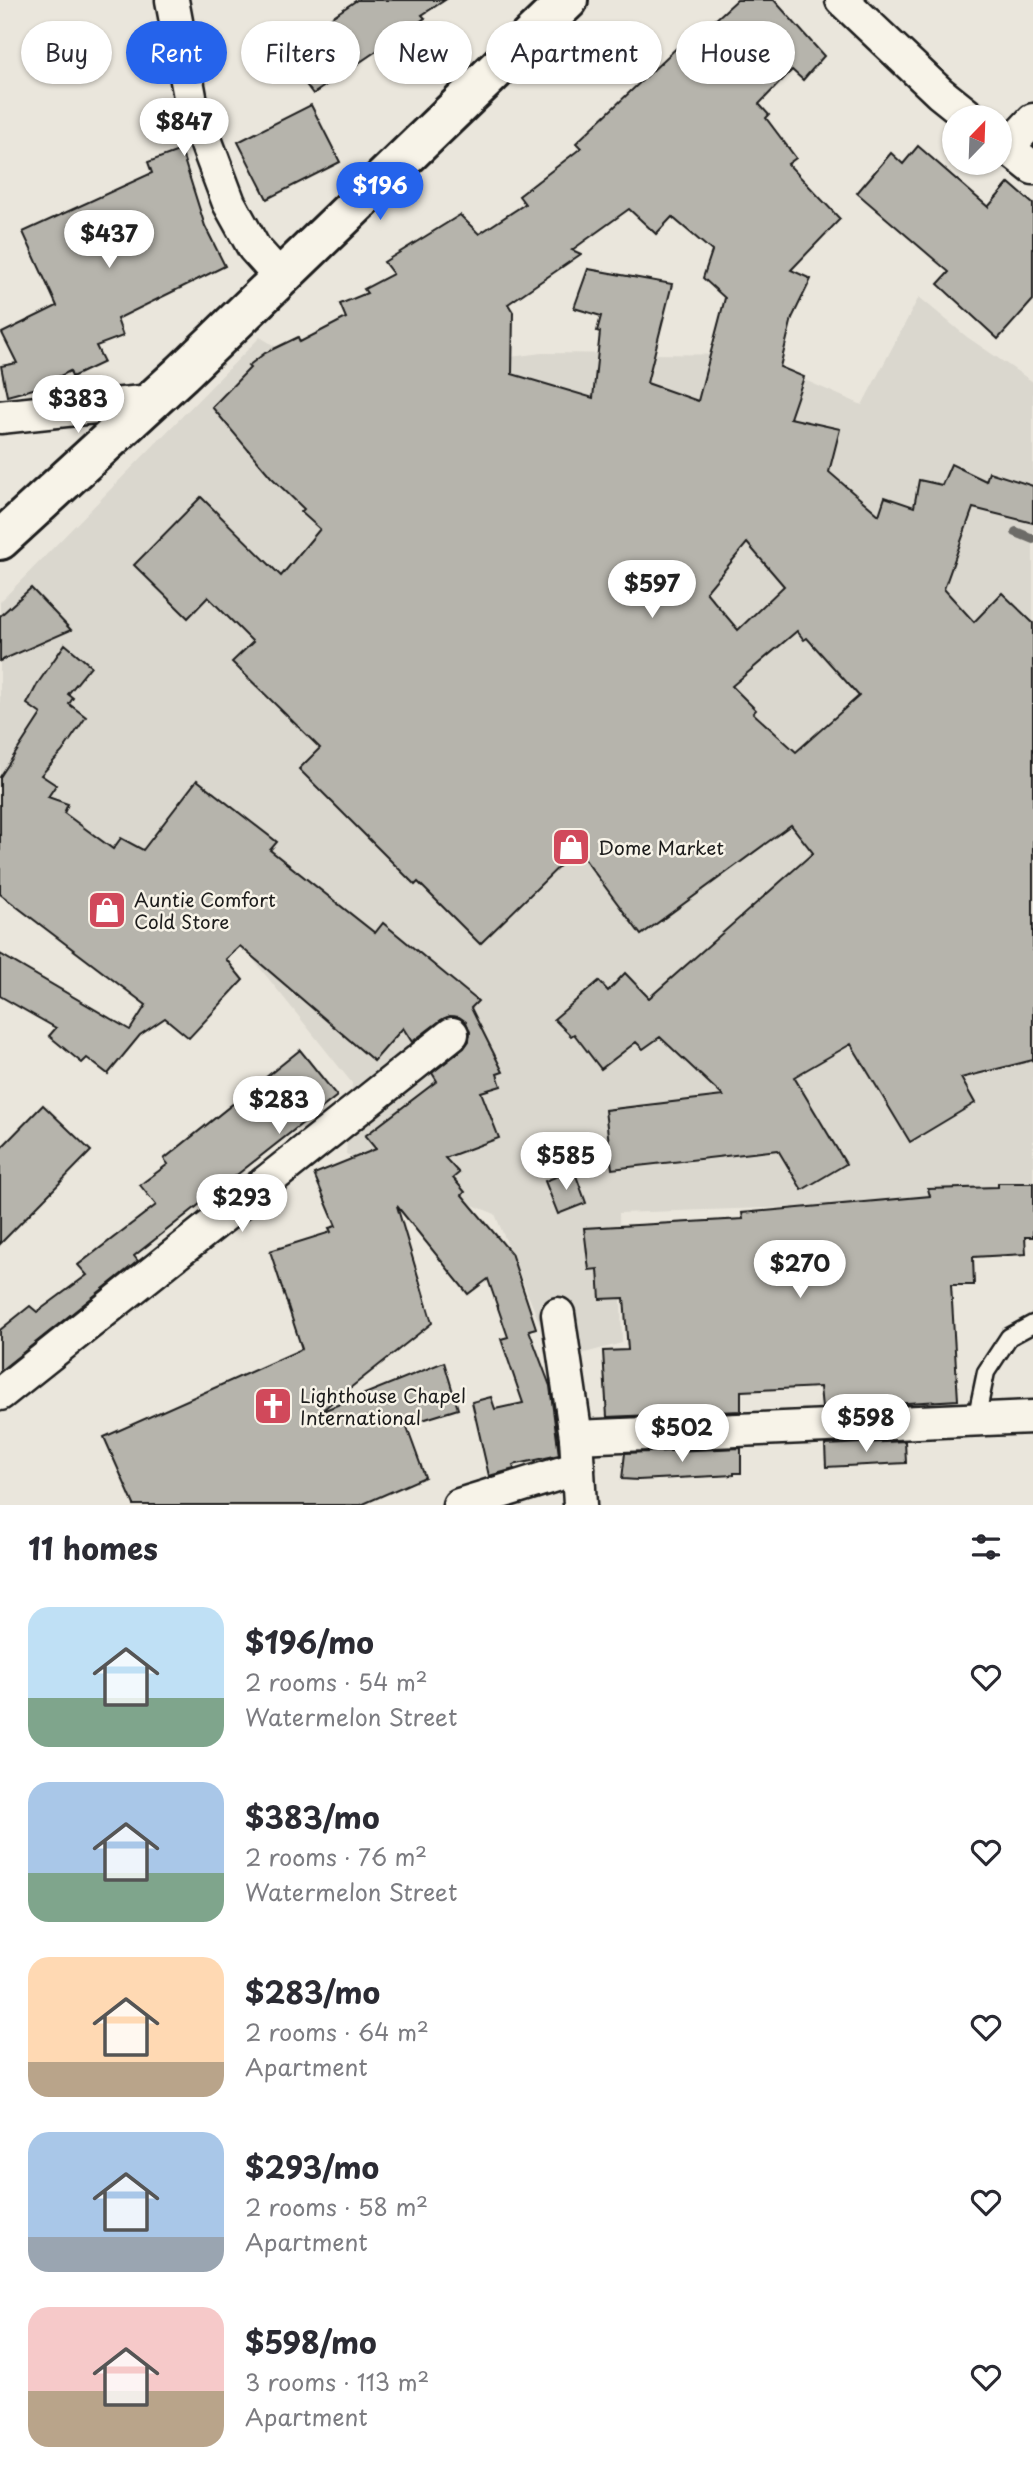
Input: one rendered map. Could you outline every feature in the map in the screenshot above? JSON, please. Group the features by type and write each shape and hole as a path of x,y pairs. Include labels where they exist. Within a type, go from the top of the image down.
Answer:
{"main road":[{"path":"0,540 151,401 567,0"}],"street":[{"path":"172,0 191,102 229,203 254,248 280,277"},
{"path":"842,0 955,105"},
{"path":"1012,137 1033,120"},
{"path":"1012,152 1033,169"},
{"path":"0,417 151,401"},
{"path":"0,1394 452,1034"},
{"path":"558,1314 576,1437 580,1505"},
{"path":"576,1437 1033,1417"},
{"path":"459,1505 578,1468"}],"lane":[{"path":"976,1420 986,1372 1009,1336 1033,1324"}],"shaded area":[{"name":"Dome Market","path":"919,297 967,337 1033,382 1033,1199 619,1213 622,1343 555,1361 495,1214 346,1154 352,1083 184,873 34,821 0,797 0,602 260,337 329,379 542,353 747,355 862,405"}],"building":[{"path":"357,0 445,0 422,15 425,18 421,21 374,21 374,53 360,62 360,21 326,21"},
{"path":"737,0 774,0 793,21 714,21"},
{"path":"795,24 824,56 803,80 795,73"},
{"path":"676,48 676,84 778,84 759,104 769,115 766,118 796,158 788,164 840,219 791,270 811,279 792,318 780,367 804,377 790,418 840,429 829,472 879,515 885,497 914,507 919,480 942,485 951,464 986,481 989,472 1033,486 1033,523 973,508 944,589 974,622 1002,593 1033,623 1033,1060 961,1078 975,1103 910,1142 851,1044 794,1077 846,1164 802,1190 778,1150 612,1169 605,1110 723,1096 660,1037 643,1049 636,1042 601,1069 574,1034 571,1036 554,1019 599,981 608,991 625,973 649,998 813,853 791,825 641,935 577,849 480,944 418,882 415,885 299,769 320,748 232,662 253,642 208,597 188,618 134,565 201,497 281,576 320,529 301,512 304,509 271,477 212,407 250,368 248,366 265,353 298,337 300,342 346,318 340,304 367,293 364,289 393,274 384,262 460,215 479,234 525,204 519,196 581,148 576,143 638,84 662,84 662,62","holes":["629,209 656,234 672,217 712,251 703,278 725,298 698,401 647,383 672,284 588,269 574,308 601,316 597,331 600,332 593,398 512,374 513,312 508,304 581,254 572,250","747,543 784,586 738,630 706,592","797,631 804,640 807,638 859,696 796,752 753,713 756,710 732,686"]},
{"path":"306,84 328,84 313,94"},
{"path":"311,105 340,162 267,199 238,142"},
{"path":"918,146 942,167 942,175 951,175 988,207 1009,183 1033,204 1033,300 998,339 938,284 949,272 857,193 891,153 903,164"},
{"path":"181,150 205,226 225,266 117,319 123,336 96,346 104,362 72,377 70,371 37,388 7,396 1,366 17,363 2,333 57,306 23,232 152,173 148,162"},
{"path":"31,588 71,630 0,661 0,616"},
{"path":"65,644 91,666 68,694 73,698 69,704 86,717 62,752 41,775 56,785 48,797 68,804 64,813 113,849 121,838 143,850 197,780 277,842 270,850 375,933 383,923 478,1001 471,1008 503,1072 497,1074 501,1086 481,1092 499,1138 445,1158 459,1173 453,1178 465,1192 462,1195 511,1253 536,1328 529,1330 550,1386 559,1455 513,1465 514,1469 489,1476 472,1402 491,1397 495,1409 523,1403 501,1339 508,1337 488,1279 468,1294 397,1206 432,1323 320,1412 444,1362 458,1409 406,1425 425,1477 361,1505 134,1505 104,1437 302,1349 270,1251 331,1232 329,1228 336,1226 314,1174 376,1149 365,1136 437,1081 432,1073 464,1048 469,1041 470,1032 466,1022 459,1017 450,1016 412,1042 403,1028 374,1061 240,946 226,959 243,980 189,1038 165,1018 140,1035 108,1074 87,1058 82,1063 49,1036 56,1028 0,996 0,954 130,1030 146,1005 0,894 0,777 41,714 27,704"},
{"path":"300,1050 337,1096 134,1256 138,1261 0,1371 0,1330 30,1306 37,1312 87,1275 78,1265 156,1205 140,1185 168,1164 164,1159"},
{"path":"43,1105 91,1151 0,1244 0,1149"},
{"path":"574,1170 586,1203 558,1214 545,1181"},
{"path":"998,1183 1033,1183 1033,1237 1025,1237 1026,1254 973,1257 974,1285 951,1285 958,1400 822,1408 820,1387 741,1391 741,1411 607,1417 603,1351 628,1350 624,1298 600,1299 598,1269 589,1270 584,1228 743,1219 742,1213 930,1196 928,1189 998,1187"},
{"path":"905,1441 906,1463 826,1467 825,1445"},
{"path":"741,1448 741,1473 734,1475 622,1479 625,1453"}],"waterway":[{"path":"1016,532 1033,539"}],"place":[{"name":"Dome Market","path":"571,847"},
{"name":"Auntie Comfort Cold Store","path":"107,910"},
{"name":"Lighthouse Chapel International","path":"273,1406"}]}
